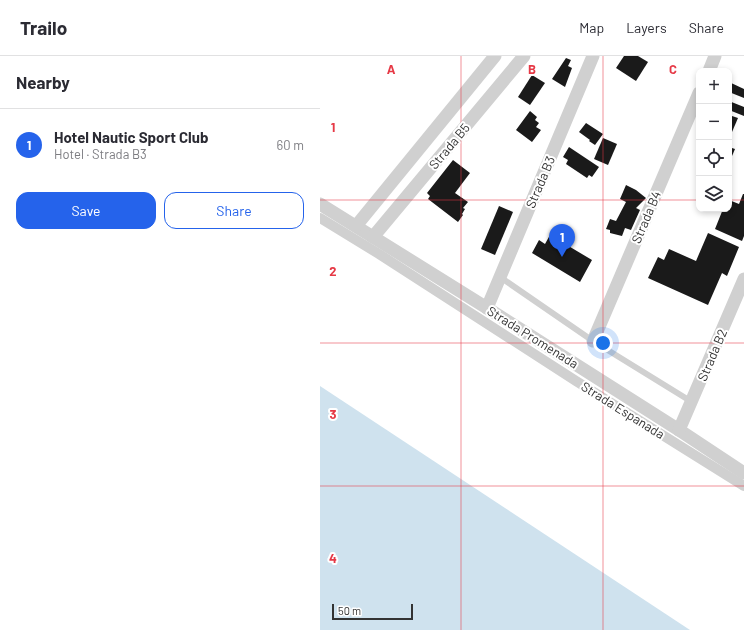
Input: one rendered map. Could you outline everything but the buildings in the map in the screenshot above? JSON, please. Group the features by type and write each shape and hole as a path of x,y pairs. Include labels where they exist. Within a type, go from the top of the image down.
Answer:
{"street":[{"name":"Strada B5","path":"356,226 495,56"},
{"name":"Strada B5","path":"374,237 524,56"},
{"name":"Strada B3","path":"487,308 592,56"},
{"path":"710,68 715,56"},
{"name":"Strada B4","path":"593,341 696,100"},
{"name":"Strada Promenada","path":"320,204 487,308 744,473"},
{"path":"374,204 390,216"},
{"name":"Strada Espanada","path":"320,218 744,486"},
{"name":"Strada B2","path":"679,430 744,279"}],"lane":[{"path":"500,276 593,341 692,402"}],"water":[{"path":"320,386 690,630 320,630"}],"place":[{"name":"Hotel Nautic Sport Club","path":"562,257"}]}
